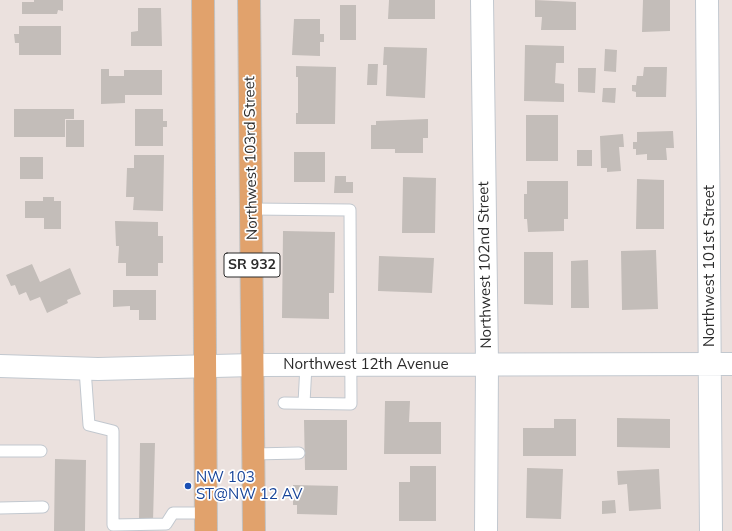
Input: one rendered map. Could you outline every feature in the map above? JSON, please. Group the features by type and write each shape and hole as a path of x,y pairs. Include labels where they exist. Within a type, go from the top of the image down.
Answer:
{"main road":[{"name":"SR 932","path":"202,0 206,522"},
{"name":"Northwest 103rd Street","path":"249,0 254,531"}],"street":[{"name":"Northwest 102nd Street","path":"482,0 487,363 486,531"},
{"name":"Northwest 101st Street","path":"708,0 711,531"},
{"name":"Northwest 12th Avenue","path":"0,366 85,369 306,364 732,364"}],"lane":[{"path":"252,209 350,210 351,404 284,403"},
{"path":"304,404 306,364"},
{"path":"85,369 89,425 113,431 113,525 166,524 173,513 206,522"},
{"path":"0,451 41,451"},
{"path":"254,454 299,453"},
{"path":"0,508 43,507"}],"building":[{"path":"34,0 63,0 63,11 58,10 57,14 22,14 22,2 34,2"},
{"path":"389,0 435,0 435,19 388,19"},
{"path":"535,0 576,2 576,30 541,30 542,17 535,17"},
{"path":"643,0 670,0 670,31 642,32"},
{"path":"340,5 356,5 356,40 340,40"},
{"path":"138,8 161,8 162,46 131,46 131,32 138,31"},
{"path":"294,19 320,19 320,34 324,34 324,42 320,42 320,56 292,55"},
{"path":"19,26 61,26 61,55 19,55 19,43 15,43 14,34 19,34"},
{"path":"525,45 564,46 564,63 556,63 555,83 564,84 564,102 524,101"},
{"path":"384,47 427,48 425,98 386,96 387,65 383,65"},
{"path":"605,49 617,50 616,72 604,71"},
{"path":"368,64 378,64 377,85 367,85"},
{"path":"296,66 336,67 335,124 296,124 296,113 298,113 298,77 296,77"},
{"path":"644,67 667,67 666,97 636,97 636,92 632,91 632,85 636,85 637,76 643,76"},
{"path":"578,68 596,68 595,93 578,92"},
{"path":"101,69 109,69 109,76 124,76 124,70 162,70 162,95 125,95 125,103 101,104"},
{"path":"603,88 616,88 615,103 602,102"},
{"path":"14,109 74,109 74,119 65,119 65,137 14,137"},
{"path":"135,109 163,109 163,121 167,121 167,127 163,127 163,146 135,146"},
{"path":"526,115 558,115 558,161 526,161"},
{"path":"428,119 428,138 423,138 423,153 395,153 395,149 371,149 371,125 376,125 376,121"},
{"path":"66,120 84,120 84,147 66,147"},
{"path":"673,131 674,148 666,148 667,160 647,160 647,154 636,155 636,149 633,149 633,142 637,142 637,132"},
{"path":"623,134 624,147 619,147 621,171 607,172 607,168 601,168 600,136"},
{"path":"577,150 592,150 592,166 577,166"},
{"path":"294,152 325,152 325,182 294,182"},
{"path":"134,155 164,155 163,211 133,210 134,197 126,197 127,168 134,168"},
{"path":"20,157 43,157 43,179 20,179"},
{"path":"335,176 346,176 346,182 353,182 353,193 334,193"},
{"path":"403,177 436,178 435,233 402,233"},
{"path":"637,179 664,180 664,229 636,229"},
{"path":"527,181 568,181 568,219 564,219 564,231 528,232 527,219 524,219 524,194 527,194"},
{"path":"43,197 54,197 54,201 61,201 61,229 44,229 44,218 25,218 25,201 43,201"},
{"path":"115,221 158,222 158,236 163,236 163,263 158,263 158,276 126,276 126,263 118,263 119,246 116,246"},
{"path":"283,231 335,232 334,293 329,293 329,319 282,318"},
{"path":"656,250 658,309 622,310 621,251"},
{"path":"524,252 553,252 553,305 524,304"},
{"path":"379,256 434,258 432,293 378,291"},
{"path":"588,260 589,308 571,308 571,261"},
{"path":"32,264 40,282 70,268 81,294 67,300 68,303 47,313 40,297 30,301 26,292 19,295 15,285 11,286 6,275"},
{"path":"113,290 156,290 156,320 139,320 139,310 130,310 130,306 113,307"},
{"path":"385,401 410,401 409,422 441,422 441,454 384,454"},
{"path":"617,418 670,419 670,448 617,447"},
{"path":"554,419 576,419 576,456 523,456 523,428 554,428"},
{"path":"304,420 347,420 347,470 305,470"},
{"path":"140,443 155,443 153,522 139,521"},
{"path":"55,459 86,460 85,531 54,531"},
{"path":"410,466 436,466 436,521 399,521 399,482 410,482"},
{"path":"527,468 563,469 561,519 526,518"},
{"path":"659,469 661,509 629,511 627,484 618,485 617,471"},
{"path":"293,485 338,486 337,515 297,514 297,505 293,505"},
{"path":"615,500 616,513 602,514 602,501"}],"place":[{"name":"NW 103 ST@NW 12 AV","path":"188,486"}]}
